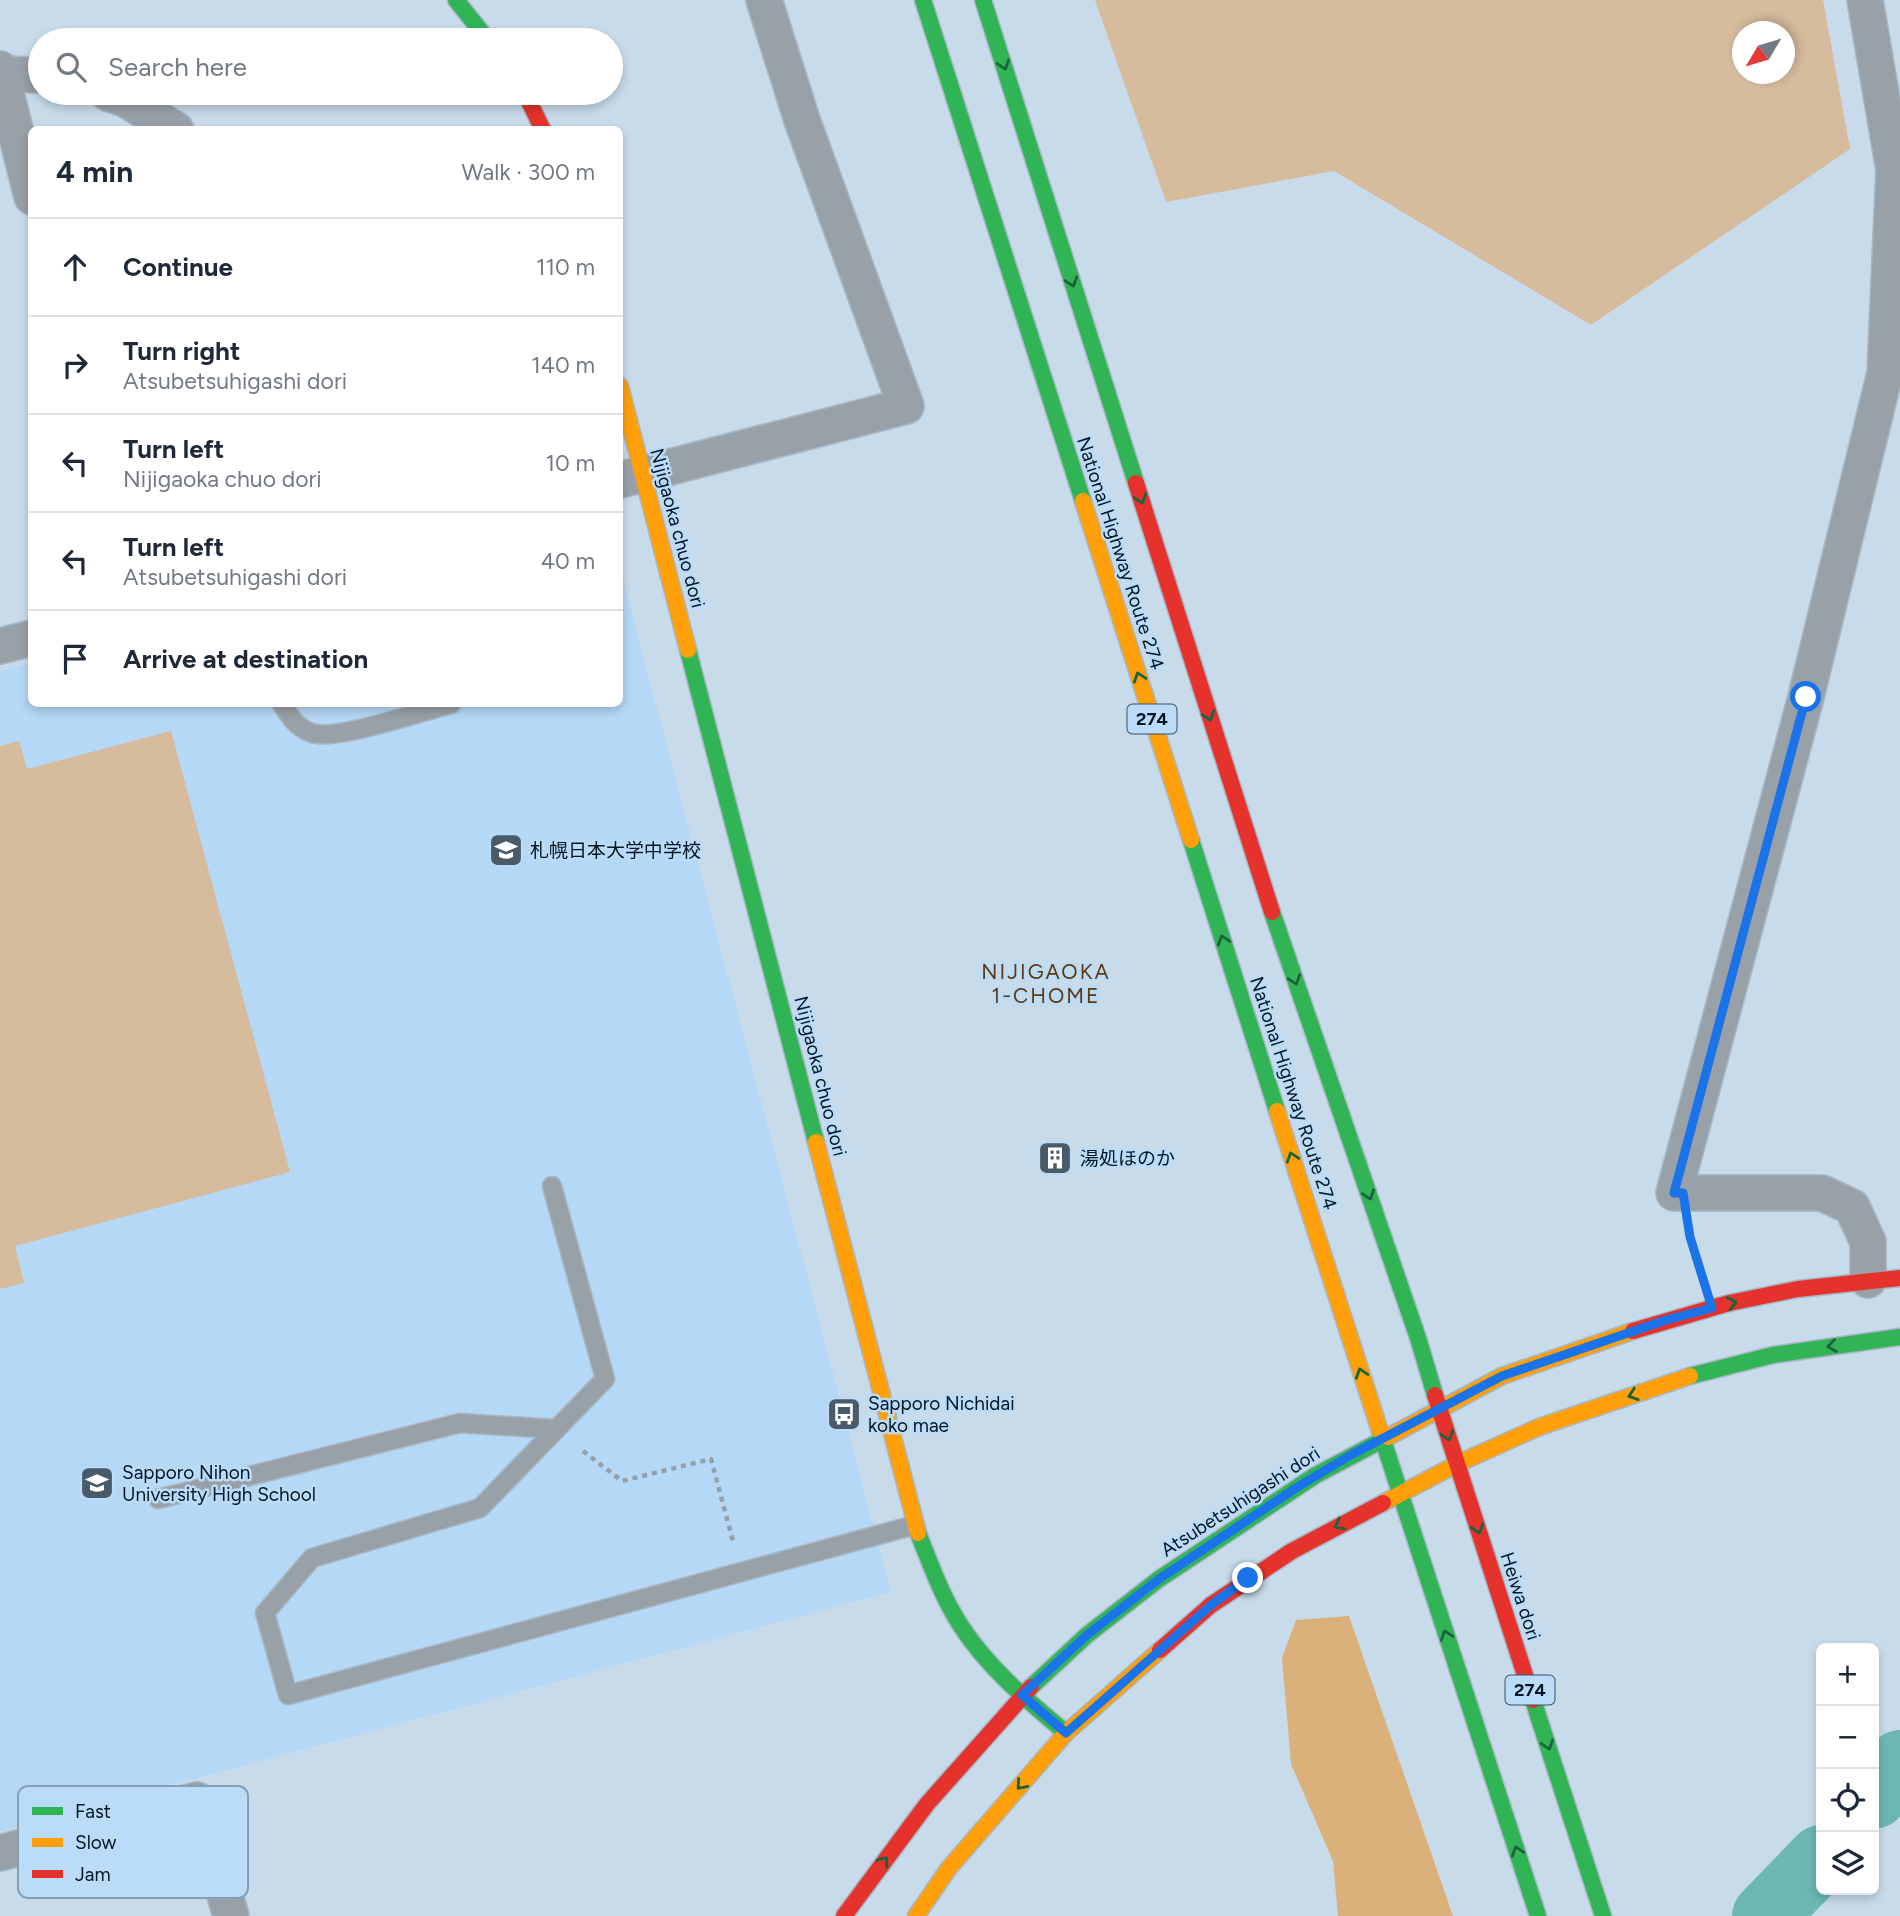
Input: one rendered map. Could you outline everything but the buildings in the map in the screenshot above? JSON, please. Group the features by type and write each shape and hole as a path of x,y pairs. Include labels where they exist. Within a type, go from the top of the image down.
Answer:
{"main road":[{"path":"456,0 478,28"},
{"name":"National Highway Route 274","path":"923,0 1382,1438"},
{"name":"National Highway Route 274","path":"983,0 1265,892 1418,1338 1439,1409"},
{"path":"532,105 541,126"},
{"name":"Nijigaoka chuo dori","path":"623,411 631,477 915,1525 942,1592 968,1637 1022,1695 1066,1733"},
{"name":"Atsubetsuhigashi dori","path":"844,1916 928,1804 1022,1695 1087,1635 1159,1579 1316,1475 1502,1376 1666,1320 1712,1308 1798,1289 1884,1279"},
{"path":"916,1916 949,1868 1066,1733 1211,1605 1292,1551 1457,1464 1539,1427 1698,1373 1773,1355 1900,1337"},
{"name":"Heiwa dori","path":"1439,1409 1603,1916"},
{"name":"274","path":"1382,1438 1538,1916"}],"street":[{"path":"631,477 906,406 802,120 764,0"},
{"path":"1865,0 1894,170 1885,373 1806,697 1674,1193 1822,1193 1852,1207 1884,1279"},
{"path":"28,74 0,72 28,181"},
{"path":"135,105 169,126"},
{"path":"0,646 28,639"},
{"path":"0,1853 18,1848"},
{"path":"226,1898 231,1916"}],"lane":[{"path":"284,707 295,724 315,734 337,734 440,707"},
{"path":"552,1186 605,1379 480,1508 312,1558 265,1613 288,1695 915,1525"},
{"path":"158,1499 460,1423 555,1429"}],"path":[{"path":"1683,1193 1690,1237 1712,1308"},
{"path":"583,1451 622,1481 711,1459 742,1572"}],"shaded area":[{"path":"1095,0 1823,0 1850,149 1591,325 1334,171 1166,202"},
{"path":"623,579 891,1592 168,1786 18,1786 18,1826 0,1831 0,671 28,664 28,707 623,707"},
{"path":"171,731 290,1172 15,1246 24,1283 0,1289 0,746 19,741 27,769"},
{"path":"1349,1616 1453,1916 1338,1916 1333,1861 1291,1764 1282,1658 1296,1620"}],"waterway":[{"path":"1879,1790 1900,1763"},
{"path":"1765,1916 1816,1863"}],"traffic: fast":[{"path":"456,0 478,28"},
{"path":"923,0 1083,501"},
{"path":"983,0 1136,483"},
{"path":"688,650 816,1142"},
{"path":"1191,840 1277,1111"},
{"path":"1272,912 1418,1338 1435,1395"},
{"path":"1690,1376 1773,1355 1900,1337"},
{"path":"1380,1431 1538,1916"},
{"path":"1031,1687 1087,1635 1159,1579 1316,1475 1388,1437"},
{"path":"918,1533 948,1604 983,1656 1037,1709 1066,1733"},
{"path":"1533,1700 1603,1916"}],"traffic: slow":[{"path":"623,398 688,650"},
{"path":"1083,501 1191,840"},
{"path":"1277,1111 1380,1431"},
{"path":"816,1142 918,1533"},
{"path":"1388,1437 1502,1376 1633,1331"},
{"path":"1383,1503 1457,1464 1539,1427 1690,1376"},
{"path":"916,1916 949,1868 1066,1733 1160,1650"}],"traffic: jam":[{"path":"531,105 541,126"},
{"path":"1136,483 1272,912"},
{"path":"1633,1331 1729,1303 1798,1289 1900,1278"},
{"path":"1435,1395 1533,1700"},
{"path":"1160,1650 1211,1605 1292,1551 1383,1503"},
{"path":"844,1916 927,1804 1031,1687"}],"place":[{"name":"札幌日本大学中学校","path":"506,850"},
{"name":"湯処ほのか","path":"1055,1158"},
{"name":"Sapporo Nichidai koko mae","path":"844,1414"},
{"name":"Sapporo Nihon University High School","path":"97,1483"}],"district":[{"name":"NIJIGAOKA 1-CHOME","path":"1046,984"}],"route":[{"path":"1248,1578 1211,1605 1066,1733 1022,1695 1087,1635 1159,1579 1349,1456 1502,1376 1666,1320 1712,1308 1690,1237 1683,1193 1674,1193 1806,697"}]}
